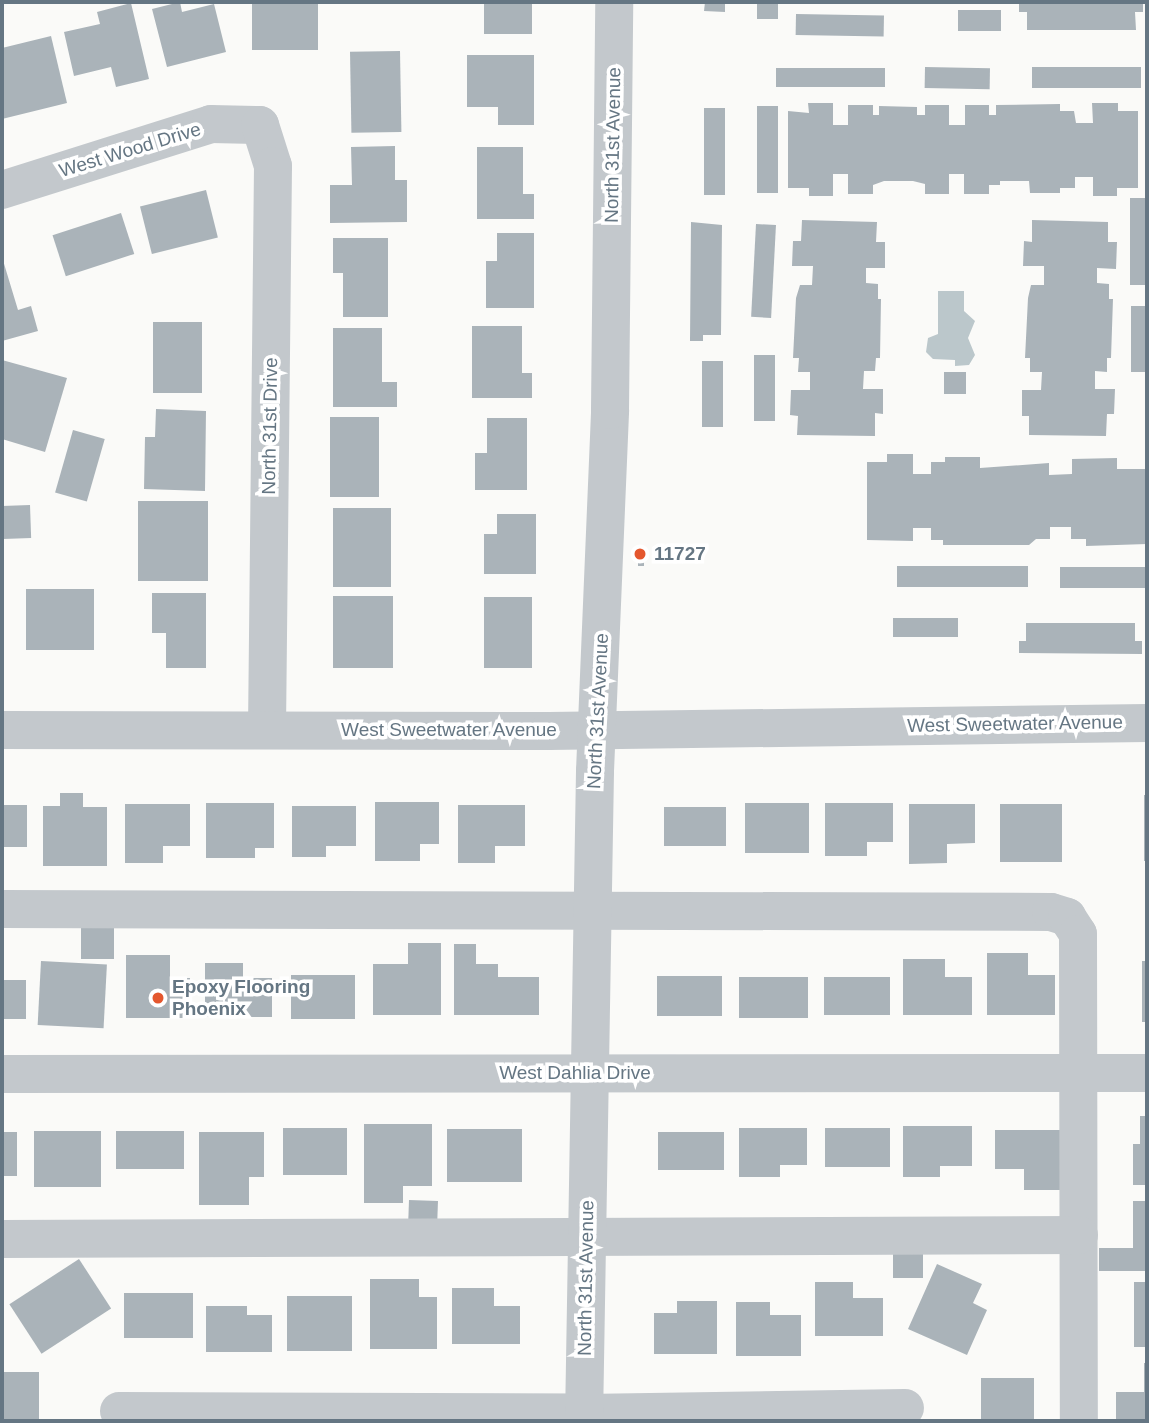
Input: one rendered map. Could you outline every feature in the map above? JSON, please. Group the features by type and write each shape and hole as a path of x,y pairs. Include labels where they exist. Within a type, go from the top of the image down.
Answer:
{"street":[{"name":"North 31st Avenue","path":"584,1417 592,912 610,397 614,2"},
{"name":"West Wood Drive","path":"2,190 211,124 260,125"},
{"name":"North 31st Drive","path":"260,125 273,166 267,730"},
{"name":"West Sweetwater Avenue","path":"2,730 597,730 1147,723"},
{"path":"2,909 1051,912 1067,917 1077,934 1079,1421"},
{"name":"West Dahlia Drive","path":"2,1074 1147,1073"},
{"path":"2,1239 1079,1235"},
{"path":"120,1411 584,1417 905,1408"}],"shaded area":[{"path":"938,291 964,291 964,311 975,321 968,338 975,355 969,365 955,366 955,360 933,359 926,352 928,338 938,334"}],"building":[{"path":"180,2 182,12 214,4 226,52 167,67 152,9"},
{"path":"252,2 318,2 318,50 252,50"},
{"path":"484,2 532,2 532,34 484,34"},
{"path":"705,2 725,2 725,12 704,11"},
{"path":"757,2 778,2 778,19 757,19"},
{"path":"1019,2 1143,2 1143,12 1135,12 1136,30 1027,30 1027,12 1019,12"},
{"path":"131,3 149,79 116,87 111,67 74,76 64,32 100,24 97,12"},
{"path":"958,10 1001,10 1001,31 958,31"},
{"path":"796,14 884,16 884,37 796,35"},
{"path":"51,36 67,103 2,119 2,48"},
{"path":"400,51 401,132 351,133 350,52"},
{"path":"467,55 534,55 534,125 498,125 498,107 467,107"},
{"path":"925,67 990,68 990,89 925,88"},
{"path":"1032,67 1141,67 1141,88 1032,88"},
{"path":"776,68 885,68 885,87 776,87"},
{"path":"808,103 833,103 833,125 848,125 848,105 873,105 873,115 879,115 879,106 917,107 917,115 925,115 925,105 949,105 949,125 965,125 965,105 989,105 989,115 996,115 996,105 1060,104 1060,111 1074,111 1076,123 1093,123 1092,103 1118,103 1118,111 1138,111 1138,188 1117,188 1117,196 1093,196 1093,177 1075,177 1075,188 1060,188 1060,193 1030,193 1029,181 1000,181 1000,185 989,185 989,194 964,194 964,174 949,174 949,194 925,194 925,184 913,181 884,181 873,185 873,194 848,194 848,174 833,174 833,196 809,196 809,188 788,188 788,111 809,113"},
{"path":"757,106 778,106 778,193 757,193"},
{"path":"704,108 725,108 725,195 704,195"},
{"path":"395,146 395,180 407,180 407,222 330,223 330,185 352,185 351,147"},
{"path":"477,147 523,147 523,194 534,194 534,219 477,219"},
{"path":"206,190 218,238 152,254 140,206"},
{"path":"1130,198 1147,198 1147,285 1130,285"},
{"path":"121,213 134,254 66,276 53,235"},
{"path":"802,220 877,222 876,242 885,242 885,268 866,268 866,283 878,284 878,299 881,299 880,358 876,358 875,371 864,371 863,389 883,389 883,414 875,413 875,436 797,435 798,416 790,415 791,390 810,390 810,372 798,372 799,358 793,358 796,298 800,285 812,285 813,266 792,266 793,241 801,241"},
{"path":"1032,220 1108,222 1108,242 1117,242 1116,269 1097,268 1097,283 1109,284 1109,299 1113,299 1111,358 1107,358 1107,372 1095,371 1095,389 1115,389 1114,414 1107,414 1106,436 1029,435 1029,416 1022,416 1022,390 1041,390 1042,372 1030,372 1030,358 1025,358 1031,285 1044,285 1044,266 1023,266 1024,241 1032,242"},
{"path":"691,222 722,225 721,335 703,335 703,341 690,341"},
{"path":"756,224 776,225 771,318 751,317"},
{"path":"497,233 534,233 534,308 486,308 486,261 497,261"},
{"path":"333,238 388,238 388,317 343,317 343,273 333,273"},
{"path":"2,257 18,310 31,306 38,331 2,341"},
{"path":"1131,306 1147,306 1147,372 1131,372"},
{"path":"153,322 202,322 202,393 153,393"},
{"path":"472,326 522,326 522,373 532,373 532,398 472,398"},
{"path":"333,328 382,328 382,382 397,382 397,407 333,407"},
{"path":"754,355 775,355 775,421 754,421"},
{"path":"2,360 67,378 45,452 2,439"},
{"path":"702,361 723,361 723,427 702,427"},
{"path":"944,372 966,372 966,394 944,394"},
{"path":"156,409 206,411 205,491 144,489 145,437 155,437"},
{"path":"330,417 379,417 379,497 330,497"},
{"path":"487,418 527,418 527,490 475,490 475,453 487,453"},
{"path":"73,430 105,439 87,502 55,492"},
{"path":"887,454 913,454 913,474 931,474 931,462 945,462 945,457 980,457 980,468 1049,463 1049,475 1072,474 1072,459 1117,458 1117,469 1147,469 1147,544 1086,546 1086,539 1071,539 1071,527 1050,527 1050,539 1036,539 1029,545 943,545 943,540 931,540 931,528 913,528 913,541 867,540 867,462 887,462"},
{"path":"138,501 208,501 208,581 138,581"},
{"path":"30,505 31,538 3,539 2,506"},
{"path":"333,508 391,508 391,587 333,587"},
{"path":"497,514 536,514 536,574 484,574 484,534 497,534"},
{"path":"638,552 644,552 644,566 638,566"},
{"path":"897,566 1028,566 1028,587 897,587"},
{"path":"1060,567 1147,567 1147,588 1060,588"},
{"path":"26,589 94,589 94,650 26,650"},
{"path":"152,593 206,593 206,668 166,668 166,633 152,633"},
{"path":"333,596 393,596 393,668 333,668"},
{"path":"484,597 532,597 532,668 484,668"},
{"path":"893,618 958,618 958,637 893,637"},
{"path":"1026,623 1135,623 1135,641 1142,641 1142,654 1019,653 1019,641 1026,641"},
{"path":"60,793 83,793 83,807 107,807 107,866 43,866 43,806 60,806"},
{"path":"1144,795 1147,795 1147,861 1144,861"},
{"path":"375,802 439,802 439,844 420,844 420,861 375,861"},
{"path":"206,803 274,803 274,848 255,848 255,858 206,858"},
{"path":"745,803 809,803 809,853 745,853"},
{"path":"825,803 893,803 893,842 867,842 867,856 825,856"},
{"path":"125,804 190,804 190,846 163,846 163,863 125,863"},
{"path":"909,804 975,804 975,843 947,844 947,863 909,864"},
{"path":"1000,804 1062,804 1062,862 1000,862"},
{"path":"2,805 27,805 27,847 2,847"},
{"path":"458,805 525,805 525,846 495,846 495,863 458,863"},
{"path":"292,806 356,806 356,846 326,846 326,857 292,857"},
{"path":"664,807 726,807 726,846 664,846"},
{"path":"81,925 114,925 114,959 81,959"},
{"path":"408,943 441,943 441,1015 373,1015 373,964 408,964"},
{"path":"454,944 476,944 476,964 498,964 498,977 539,977 539,1015 454,1015"},
{"path":"987,953 1028,953 1028,975 1055,975 1055,1015 987,1015"},
{"name":"Epoxy Flooring Phoenix","path":"126,955 170,955 170,978 190,978 190,1018 126,1018"},
{"path":"903,959 945,959 945,977 972,977 972,1015 903,1015"},
{"path":"41,961 107,964 104,1028 38,1025"},
{"path":"1142,961 1147,961 1147,1022 1142,1022"},
{"path":"205,963 243,963 243,978 272,978 272,1017 205,1017"},
{"path":"291,975 355,975 355,1019 291,1019"},
{"path":"657,976 722,976 722,1016 657,1016"},
{"path":"739,977 808,977 808,1018 739,1018"},
{"path":"824,977 890,977 890,1015 824,1015"},
{"path":"2,980 26,980 26,1019 2,1019"},
{"path":"1140,1116 1147,1116 1147,1185 1133,1185 1133,1144 1140,1144"},
{"path":"364,1124 432,1124 432,1186 403,1186 403,1203 364,1203"},
{"path":"903,1126 972,1126 972,1166 940,1166 940,1177 903,1177"},
{"path":"283,1128 347,1128 347,1175 283,1175"},
{"path":"739,1128 807,1128 807,1165 780,1165 780,1177 739,1177"},
{"path":"825,1128 890,1128 890,1167 825,1167"},
{"path":"447,1129 522,1129 522,1182 447,1182"},
{"path":"995,1130 1061,1130 1061,1190 1024,1190 1024,1169 995,1169"},
{"path":"34,1131 101,1131 101,1187 34,1187"},
{"path":"116,1131 184,1131 184,1169 116,1169"},
{"path":"2,1132 17,1132 17,1176 2,1176"},
{"path":"199,1132 264,1132 264,1177 249,1177 249,1205 199,1205"},
{"path":"658,1132 724,1132 724,1170 658,1170"},
{"path":"409,1200 438,1201 437,1224 408,1223"},
{"path":"1133,1201 1147,1201 1147,1271 1099,1271 1099,1248 1133,1248"},
{"path":"893,1246 923,1246 923,1278 893,1278"},
{"path":"79,1259 111,1308 42,1354 9,1304"},
{"path":"937,1264 982,1284 973,1303 987,1310 967,1355 908,1329"},
{"path":"370,1279 419,1279 419,1297 437,1297 437,1349 370,1349"},
{"path":"815,1282 853,1282 853,1298 883,1298 883,1336 815,1336"},
{"path":"1134,1282 1147,1282 1147,1347 1134,1347"},
{"path":"452,1288 494,1288 494,1306 520,1306 520,1344 452,1344"},
{"path":"124,1293 193,1293 193,1338 124,1338"},
{"path":"287,1296 352,1296 352,1351 287,1351"},
{"path":"677,1301 717,1301 717,1354 654,1354 654,1313 677,1313"},
{"path":"736,1302 770,1302 770,1315 801,1315 801,1356 736,1356"},
{"path":"206,1306 247,1306 247,1315 272,1315 272,1352 206,1352"},
{"path":"1144,1363 1147,1363 1147,1421 1116,1421 1116,1392 1144,1392"},
{"path":"2,1372 39,1372 39,1421 2,1421"},
{"path":"981,1378 1034,1378 1034,1421 981,1421"}],"place":[{"name":"11727","path":"640,554"},
{"name":"Epoxy Flooring Phoenix","path":"158,998"}]}
